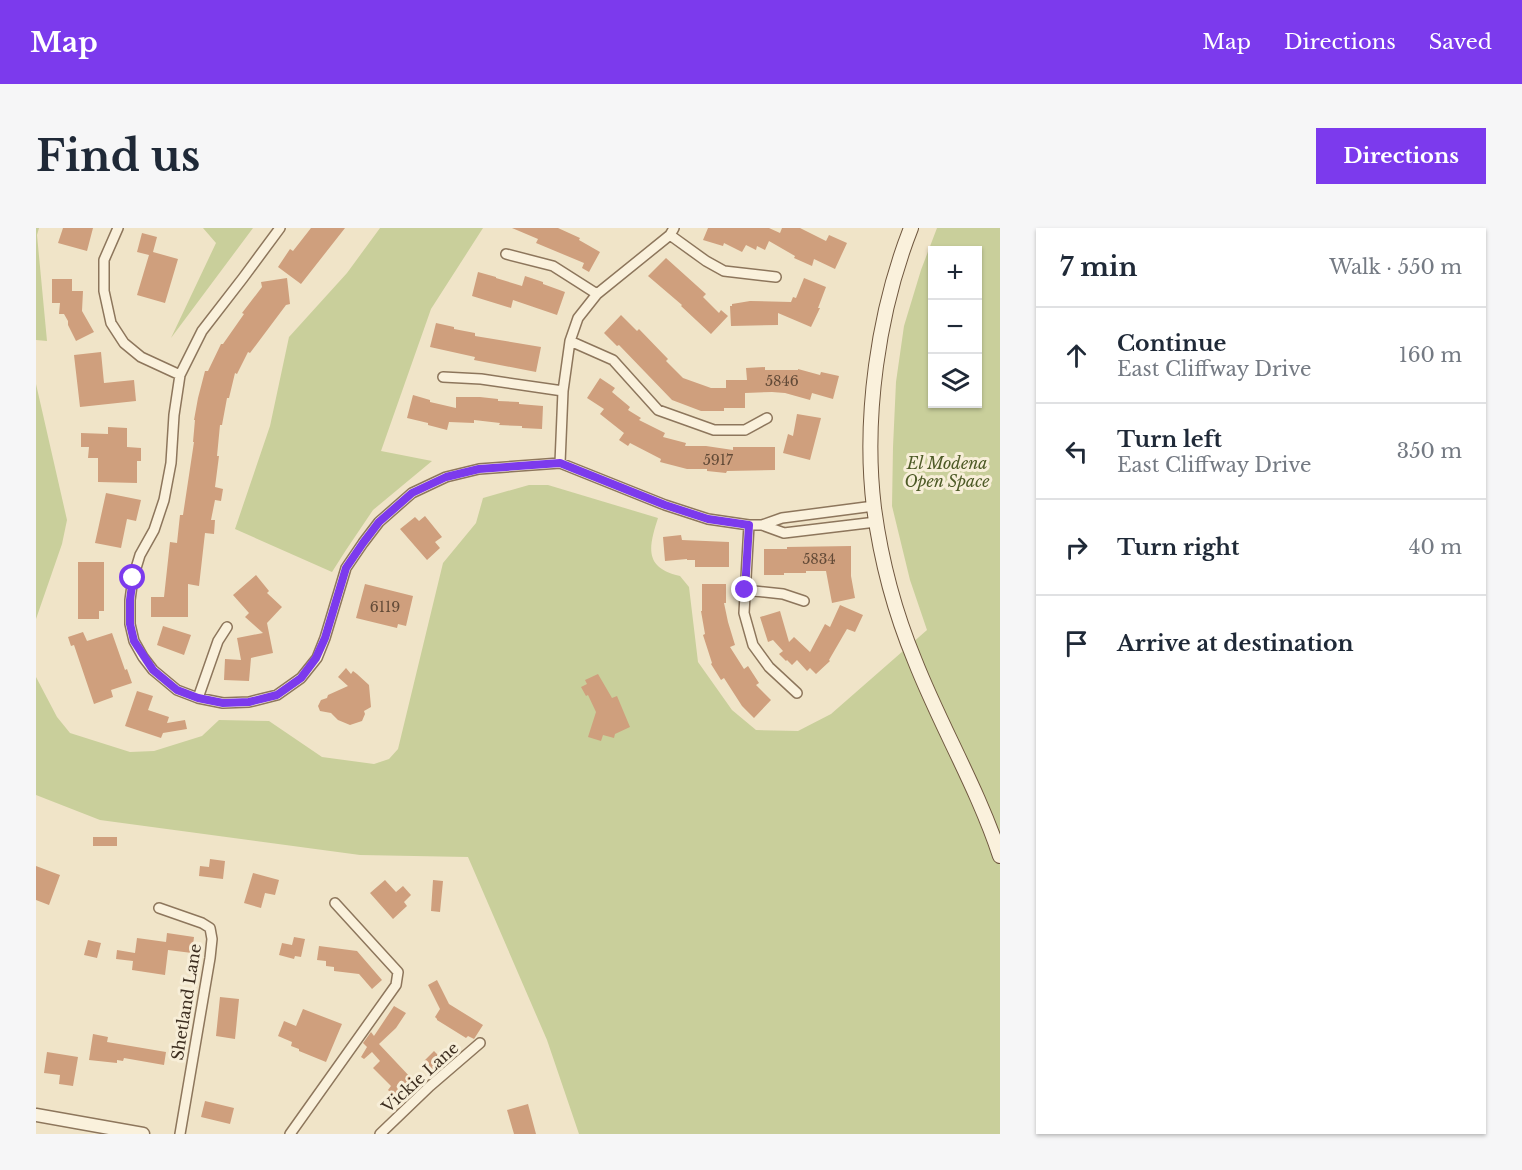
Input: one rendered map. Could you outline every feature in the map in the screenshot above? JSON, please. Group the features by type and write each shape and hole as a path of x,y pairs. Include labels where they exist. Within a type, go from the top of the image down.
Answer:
{"main road":[{"path":"911,228 887,304 880,339 872,415 871,454 876,522 890,586 915,661 979,801 1000,856"}],"street":[{"path":"118,228 104,260 104,291 111,323 124,343 141,357 180,375"},
{"path":"280,228 202,331 180,375 174,415 171,463 164,500 154,530 140,555 133,578 130,624 134,641 153,670 177,690 198,698 223,703 249,702 277,695 301,678 316,658 321,646 346,568 379,522 412,493 446,477 479,469 560,463 665,505 708,519 749,525 762,525 782,518 874,506"},
{"path":"560,463 563,391 570,341 578,318 597,294 672,231 706,261 724,271 776,277"},
{"path":"506,254 553,266 597,294"},
{"path":"570,341 613,360 658,410 714,430 745,430 767,418"},
{"path":"443,377 481,379 563,391"},
{"path":"762,525 784,533 876,522"},
{"path":"749,525 744,613 753,645 769,667 797,693"},
{"path":"745,590 783,594 804,601"},
{"path":"198,698 218,641 227,627"},
{"path":"290,1134 396,985 398,972 335,903"},
{"name":"Shetland Lane","path":"159,908 202,923 210,928 212,939 180,1134"},
{"name":"Vickie Lane","path":"380,1134 430,1086 480,1043"},
{"path":"36,1114 143,1134"}],"green space":[{"path":"36,228 39,228 37,235 47,341 36,340"},
{"path":"203,228 253,228 171,338 216,243"},
{"path":"380,228 483,228 431,309 381,451 432,461 373,510 332,572 235,529 270,426 289,337 347,273"},
{"name":"El Modena Open Space","path":"937,228 1000,228 1000,1134 579,1134 547,1040 468,857 360,855 100,820 36,795 36,677 57,717 70,733 130,752 154,751 202,736 219,720 269,721 322,757 374,764 389,759 398,749 443,563 476,523 483,498 529,485 548,485 658,518 651,547 654,562 660,568 680,576 689,587 698,662 732,710 756,730 798,731 831,714 927,630 910,580 892,506 896,382 904,326 928,252 928,408 982,408 982,246 930,246"},
{"path":"36,384 67,520 62,544 36,619"}],"building":[{"path":"63,228 93,228 87,251 58,243"},
{"path":"311,228 345,228 301,284 278,267 290,249 293,251"},
{"path":"512,228 558,228 580,238 579,240 600,252 589,272 582,268 584,263 536,243 538,239"},
{"path":"708,228 769,228 780,233 782,228 800,228 826,241 829,235 847,243 835,269 814,259 812,266 794,258 795,256 769,241 765,250 757,246 756,250 746,245 742,252 724,243 723,246 703,240"},
{"path":"142,233 157,237 153,252 178,259 165,303 137,295 149,255 137,252"},
{"path":"666,258 706,294 703,297 719,313 721,310 728,316 711,334 648,276"},
{"path":"478,272 522,286 525,276 565,292 557,315 513,300 511,308 472,296"},
{"path":"287,278 290,304 286,305 250,353 248,352 237,374 235,373 229,398 227,398 222,425 220,425 215,487 223,489 221,501 215,500 211,520 215,520 214,534 205,533 199,586 188,584 188,617 151,617 151,597 164,597 170,542 177,543 194,442 194,420 205,371 208,371 221,344 262,287 261,282"},
{"path":"804,278 826,287 811,327 778,313 778,325 731,326 730,306 732,304 750,301 791,302 793,297 796,298"},
{"path":"52,279 72,279 72,291 83,291 82,311 94,332 76,341 64,314 59,314 60,303 52,303"},
{"path":"621,315 637,331 639,329 683,378 711,388 726,388 726,380 747,380 746,368 798,369 820,375 821,372 839,376 833,399 812,393 810,400 785,393 745,393 745,408 724,408 724,411 701,411 672,400 619,345 617,346 604,333"},
{"path":"436,323 475,333 475,336 541,347 536,372 474,360 475,357 430,347"},
{"path":"101,352 104,383 134,380 136,401 80,407 74,355"},
{"path":"600,378 615,388 612,392 630,407 628,410 641,418 639,420 665,433 663,437 686,443 685,446 733,450 733,447 775,447 775,470 727,471 726,473 707,471 707,469 687,469 660,462 661,459 630,443 628,446 619,440 624,433 600,414 604,409 587,398"},
{"path":"413,395 456,408 456,397 480,397 543,406 542,429 474,420 474,423 449,422 447,430 428,425 428,423 407,418"},
{"path":"797,414 821,418 810,460 783,453 788,434 793,436"},
{"path":"108,427 127,428 127,447 141,448 141,461 137,461 137,483 98,482 98,458 88,458 89,447 81,447 81,433 108,434"},
{"path":"106,493 141,500 136,521 127,519 121,548 95,543"},
{"path":"425,516 442,537 435,542 440,548 427,560 400,529 415,517 419,521"},
{"path":"681,535 682,540 729,542 729,567 695,567 695,560 687,559 665,561 663,537"},
{"path":"851,546 851,576 855,598 832,603 826,571 764,575 764,549"},
{"path":"78,562 104,562 104,611 99,611 99,619 78,619"},
{"path":"256,575 269,591 267,593 282,607 267,623 273,653 251,658 249,681 224,680 225,659 241,660 237,638 263,633 245,617 249,613 233,595"},
{"path":"365,584 413,596 406,626 398,624 397,628 356,618"},
{"path":"702,584 726,584 726,603 724,603 735,645 730,647 744,669 748,666 759,683 756,685 771,700 754,718 742,706 724,678 721,680 711,664 703,635 705,634 701,611"},
{"path":"840,605 863,615 855,632 847,629 830,661 816,674 810,668 807,671 797,660 792,665 786,661 779,654 783,651 773,640 768,642 760,617 780,611 789,642 794,637 810,652 825,624 830,627"},
{"path":"163,626 191,635 184,655 157,645"},
{"path":"83,632 87,641 112,633 132,683 111,690 113,697 94,704 74,645 71,646 68,637"},
{"path":"346,668 351,674 353,671 369,685 371,707 364,711 362,721 350,725 338,720 331,713 320,711 318,706 321,700 327,698 328,695 348,686 338,677"},
{"path":"598,674 612,698 617,696 630,727 615,734 614,738 603,735 601,741 588,737 596,712 588,695 586,696 581,687 587,684 585,680"},
{"path":"137,691 153,696 148,710 169,717 167,723 185,720 187,729 163,733 161,738 125,726"},
{"path":"93,837 117,837 117,846 93,846"},
{"path":"210,859 225,861 223,879 199,876 200,866 209,867"},
{"path":"36,866 60,875 49,905 36,900"},
{"path":"253,873 279,880 275,895 265,893 261,908 244,903"},
{"path":"385,880 396,892 403,886 411,895 404,902 407,906 393,919 370,893"},
{"path":"433,880 443,881 440,912 431,911"},
{"path":"167,933 194,937 192,953 168,950 165,975 132,970 133,961 116,959 117,950 135,953 137,938 166,942"},
{"path":"294,937 305,939 301,957 295,956 294,959 279,955 282,943 292,945"},
{"path":"88,940 101,943 97,958 84,955"},
{"path":"319,946 357,951 382,980 372,989 359,974 334,971 334,967 326,966 326,961 317,960"},
{"path":"437,980 449,1004 483,1025 474,1039 468,1036 466,1038 435,1017 440,1009 428,985"},
{"path":"220,997 239,999 235,1039 216,1036"},
{"path":"394,1006 406,1013 396,1028 379,1044 412,1079 394,1096 388,1090 391,1086 373,1068 380,1061 372,1052 364,1059 361,1057 367,1047 363,1043 371,1032 374,1036"},
{"path":"303,1009 342,1024 326,1062 299,1051 291,1046 292,1042 278,1036 284,1021 296,1026"},
{"path":"93,1034 108,1037 107,1042 166,1052 164,1065 124,1058 123,1061 117,1060 117,1063 89,1060"},
{"path":"434,1051 446,1063 435,1073 424,1061"},
{"path":"47,1052 78,1057 73,1086 59,1084 60,1075 44,1073"},
{"path":"205,1101 234,1108 230,1124 201,1117"},
{"path":"528,1104 536,1134 514,1134 507,1110"}],"route":[{"path":"133,578 130,624 134,641 153,670 177,690 198,698 223,703 249,702 277,695 301,678 316,658 325,638 346,568 379,522 412,493 446,477 479,469 560,463 665,505 708,519 749,525 745,590"}]}
